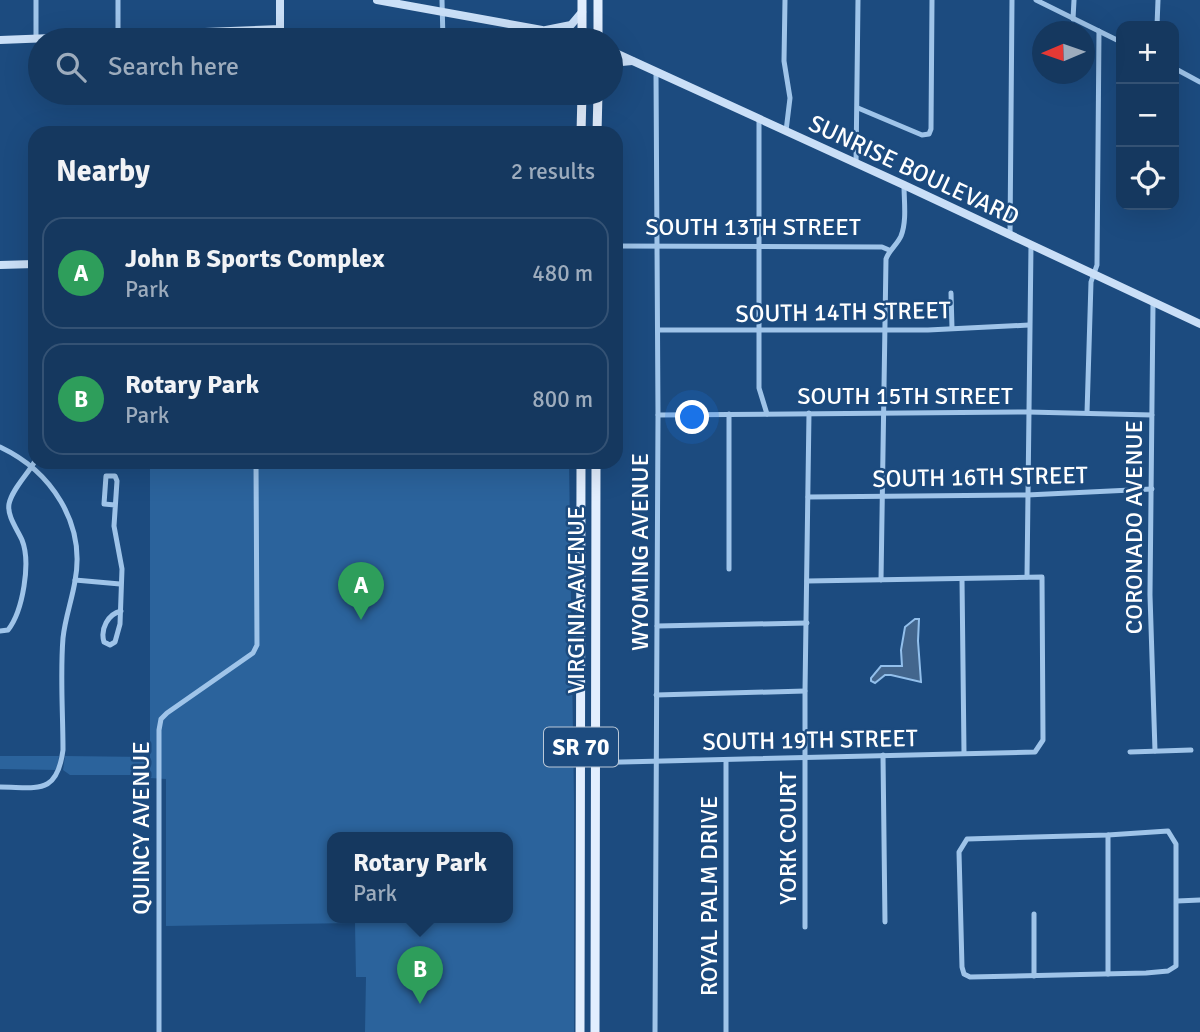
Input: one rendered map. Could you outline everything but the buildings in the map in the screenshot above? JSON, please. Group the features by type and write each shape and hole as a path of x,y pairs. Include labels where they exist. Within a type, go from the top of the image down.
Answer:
{"main road":[{"path":"582,0 582,28"},
{"path":"598,0 598,28"},
{"path":"582,105 582,126"},
{"path":"597,126 598,105"},
{"name":"VIRGINIA AVENUE","path":"580,1032 581,469"},
{"name":"VIRGINIA AVENUE","path":"595,469 595,1032"},
{"path":"580,898 588,906 594,983"}],"street":[{"path":"36,0 36,28"},
{"path":"118,0 118,28"},
{"path":"280,0 280,28"},
{"path":"377,0 532,28"},
{"path":"442,0 443,28"},
{"path":"785,0 784,61 790,98 786,131"},
{"path":"856,164 858,0"},
{"path":"858,108 922,135 929,134 932,0"},
{"path":"1010,236 1012,0"},
{"path":"1036,0 1116,40"},
{"path":"1073,19 1074,0"},
{"path":"1157,21 1158,0"},
{"path":"554,28 571,25 582,12"},
{"path":"1087,413 1093,275 1097,265 1099,31"},
{"path":"0,40 28,38"},
{"name":"SUNRISE BOULEVARD","path":"623,56 1200,324"},
{"path":"623,62 634,61"},
{"path":"1179,71 1200,82"},
{"name":"WYOMING AVENUE","path":"655,1032 658,415 656,72"},
{"path":"759,119 759,388 767,414"},
{"path":"881,580 886,260 889,250 899,241 903,230 904,185"},
{"path":"807,581 1027,577 1031,245"},
{"name":"SOUTH 13TH STREET","path":"623,246 882,247 889,250"},
{"path":"0,265 28,264"},
{"path":"951,293 952,328"},
{"name":"CORONADO AVENUE","path":"1153,304 1150,595 1155,751"},
{"name":"SOUTH 14TH STREET","path":"658,330 884,330 1029,325"},
{"name":"SOUTH 15TH STREET","path":"658,415 1028,412 1152,415"},
{"name":"YORK COURT","path":"805,927 809,413"},
{"path":"729,414 729,569"},
{"path":"0,447 28,461"},
{"path":"0,631 8,630 15,622 23,589 23,543 12,518 9,501 31,469"},
{"path":"0,787 41,788 57,776 61,768 63,638 77,559 67,512 57,492 38,469"},
{"name":"QUINCY AVENUE","path":"159,1032 159,730 161,719 167,713 253,653 257,645 256,469"},
{"path":"115,505 104,505 105,480 110,474 115,476 117,481 114,526 122,569 120,584 121,611 120,624 115,642 110,645 104,642 103,631 110,617 121,611"},
{"name":"SOUTH 16TH STREET","path":"808,497 1027,495 1152,489"},
{"name":"SOUTH 19TH STREET","path":"580,763 1035,752 1043,740 1042,577 1027,577"},
{"path":"962,579 964,753"},
{"path":"75,580 120,584"},
{"path":"657,626 807,623"},
{"path":"656,695 805,691"},
{"path":"1130,752 1191,750"},
{"path":"883,755 885,922"},
{"name":"ROYAL PALM DRIVE","path":"726,760 726,1032"},
{"path":"1168,831 1176,844 1176,966 1168,971 1108,974 970,977 964,974 959,852 967,839 1108,835 1168,831"},
{"path":"1108,835 1108,974"},
{"path":"1177,901 1200,900"},
{"path":"1034,914 1034,976"}],"shaded area":[{"path":"150,469 569,469 574,1032 365,1032 366,977 356,977 355,923 166,926 166,779 150,778"},
{"path":"919,619 921,682 891,675 885,675 875,683 871,681 881,666 902,666 901,650 905,627"},
{"path":"0,756 59,756 57,770 0,769"},
{"path":"65,756 147,757 147,775 70,775 63,770"}],"place":[{"name":"John B Sports Complex","path":"361,620"},
{"name":"Rotary Park","path":"420,1004"}]}
